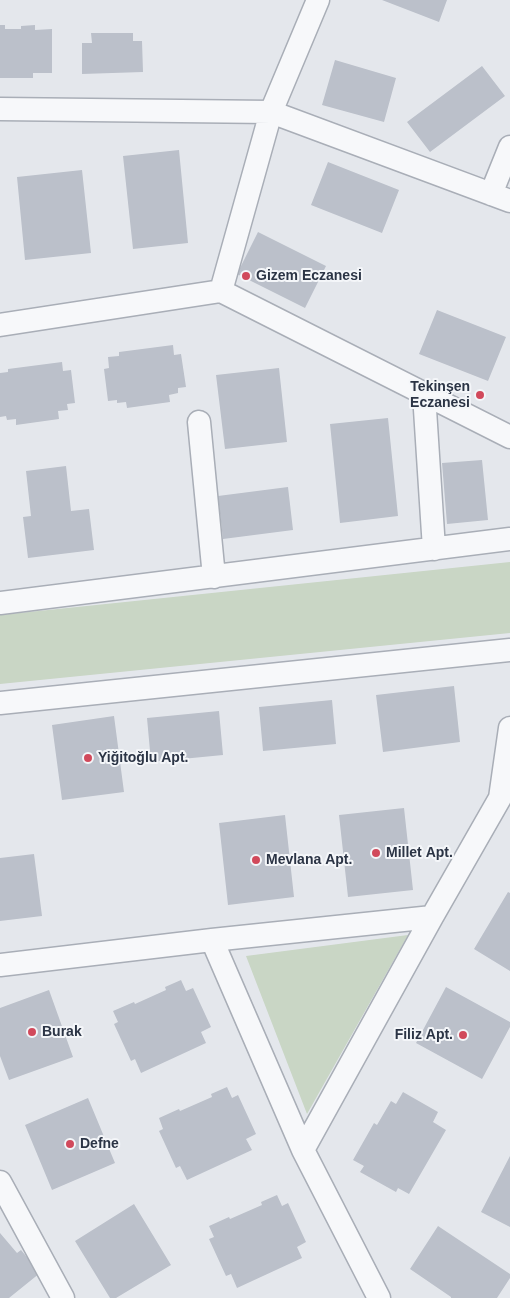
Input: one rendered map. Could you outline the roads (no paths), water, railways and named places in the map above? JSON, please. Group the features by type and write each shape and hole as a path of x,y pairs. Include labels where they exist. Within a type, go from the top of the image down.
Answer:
{"street":[{"path":"221,291 271,112 318,0"},
{"path":"0,109 271,112 500,198 510,147"},
{"path":"0,325 221,291 510,437"},
{"path":"424,394 434,549"},
{"path":"199,422 214,577"},
{"path":"0,603 510,540"},
{"path":"0,703 510,650"},
{"path":"303,1150 500,798 510,728"},
{"path":"0,965 432,917"},
{"path":"212,940 303,1150 379,1298"},
{"path":"0,1182 63,1298"}],"place":[{"name":"Gizem Eczanesi","path":"246,276"},
{"name":"Tekinşen Eczanesi","path":"480,395"},
{"name":"Yiğitoğlu Apt.","path":"88,758"},
{"name":"Millet Apt.","path":"376,853"},
{"name":"Mevlana Apt.","path":"256,860"},
{"name":"Burak","path":"32,1032"},
{"name":"Filiz Apt.","path":"463,1035"},
{"name":"Defne","path":"70,1144"}]}
